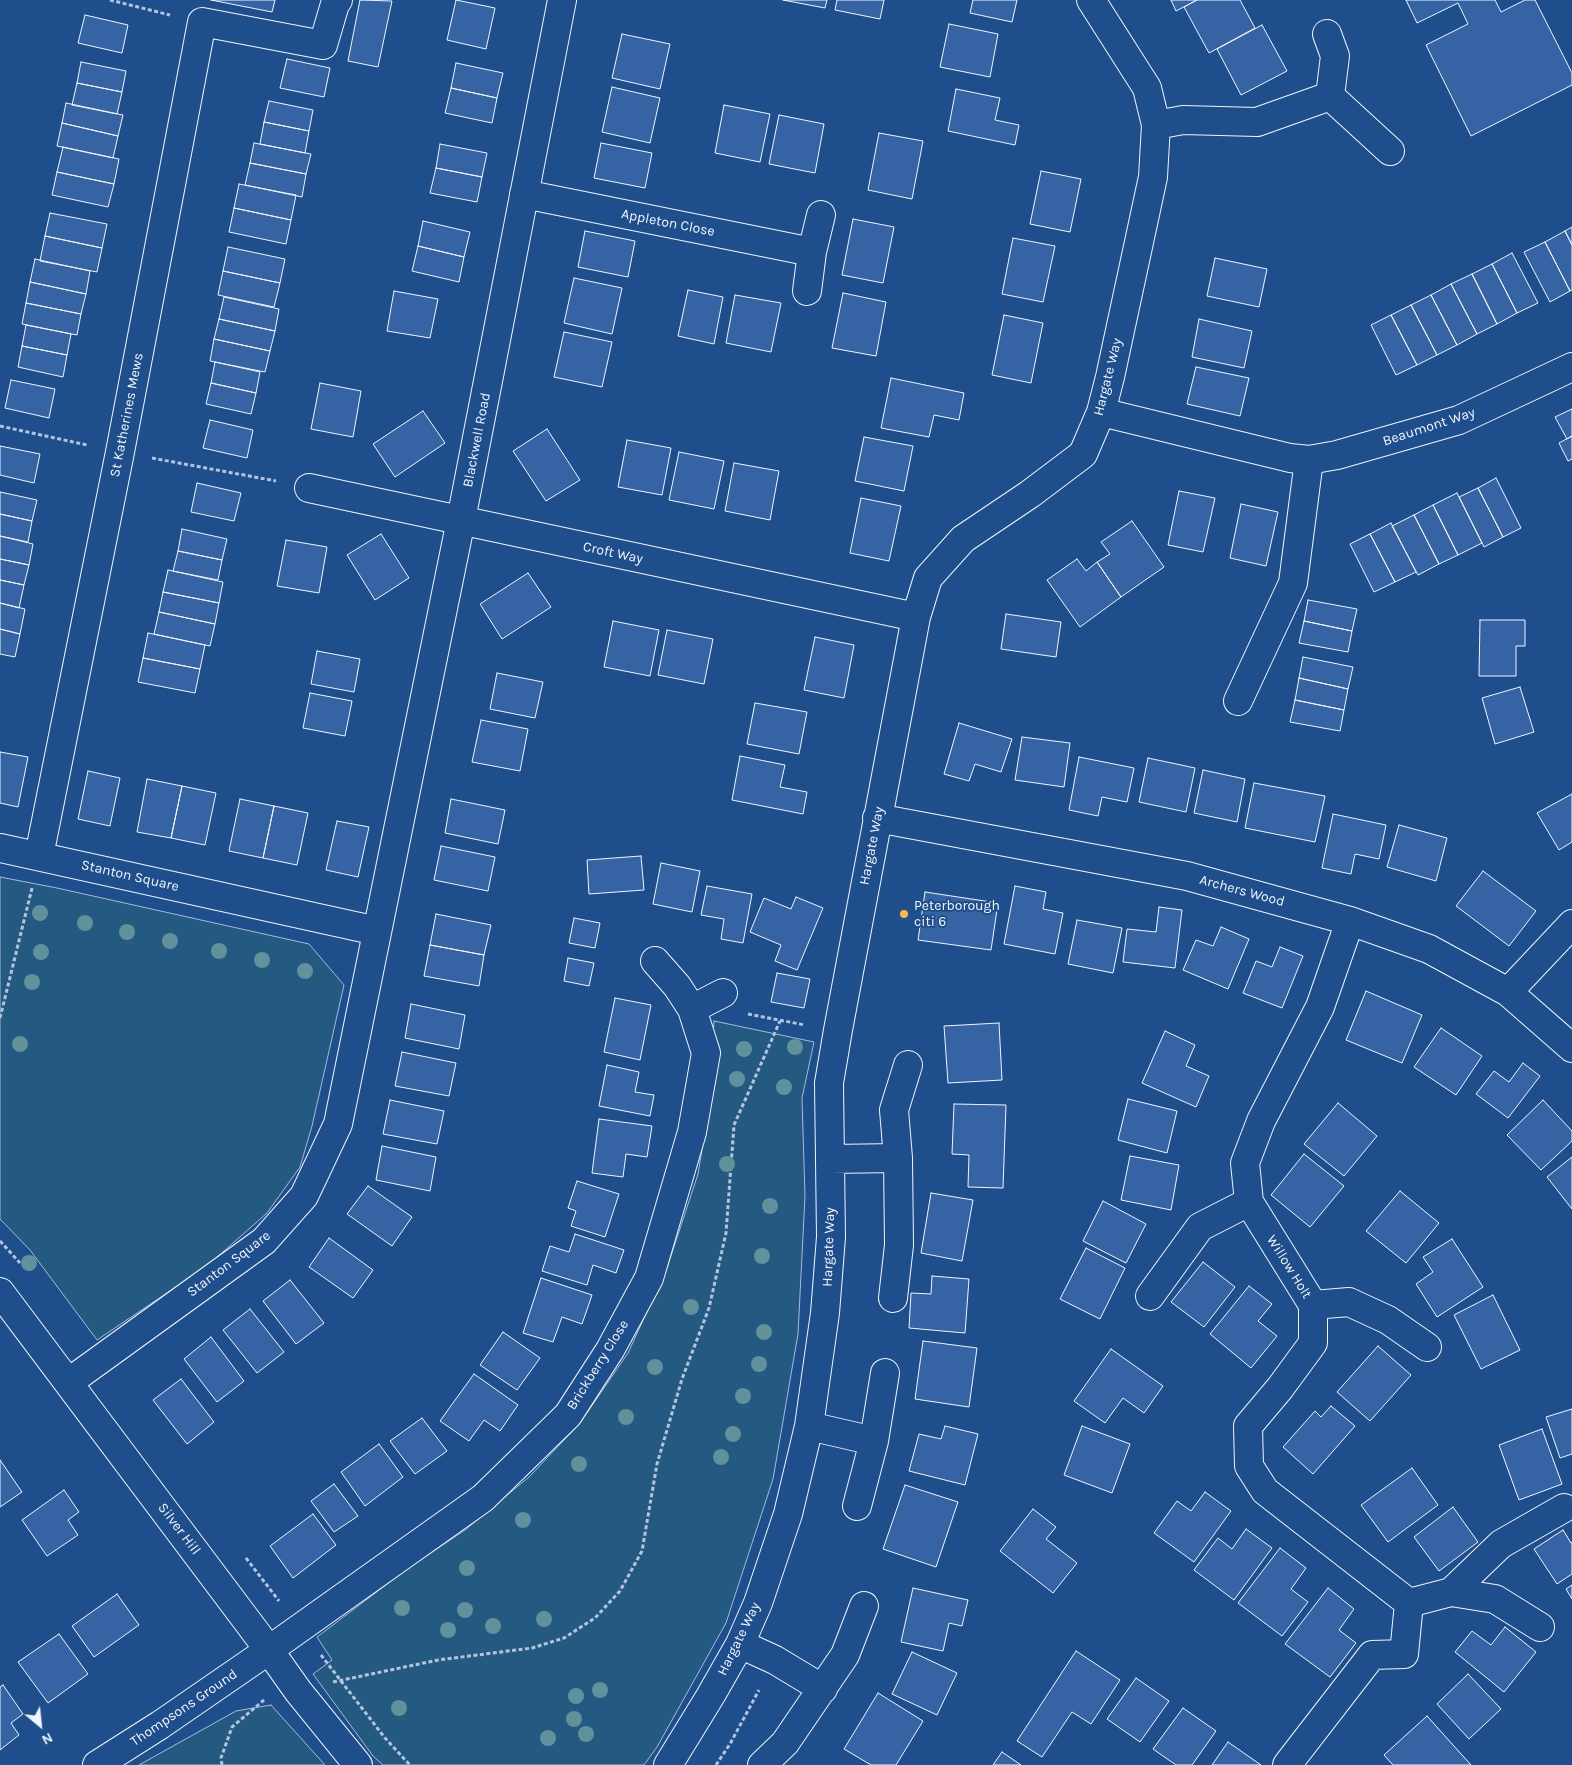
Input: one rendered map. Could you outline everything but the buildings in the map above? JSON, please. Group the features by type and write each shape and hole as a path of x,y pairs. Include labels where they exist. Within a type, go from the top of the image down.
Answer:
{"street":[{"path":"202,22 323,45 334,4 338,0"},
{"name":"Blackwell Road","path":"388,879 461,520 562,0"},
{"name":"Hargate Way","path":"668,1765 712,1695 740,1644 758,1603 788,1514 809,1426 825,1313 831,1237 829,1083 916,617 928,578 963,539 1030,494 1083,454 1101,412 1110,377 1153,177 1156,125 1146,88 1091,0"},
{"name":"St Katherines Mews","path":"39,856 120,452 202,22"},
{"path":"1327,34 1335,56 1330,96"},
{"path":"1156,125 1183,120 1257,122 1330,96"},
{"path":"1330,96 1390,151"},
{"name":"Appleton Close","path":"524,194 812,252"},
{"path":"807,291 812,252 821,215"},
{"name":"Beaumont Way","path":"1101,412 1290,458 1309,460 1337,455 1459,420 1572,367"},
{"path":"1238,701 1293,583 1309,460"},
{"name":"Croft Way","path":"309,488 916,617"},
{"name":"Archers Wood","path":"877,818 1187,876 1350,921 1429,949 1508,992 1572,1048"},
{"name":"Stanton Square","path":"0,848 377,931"},
{"name":"Stanton Square","path":"69,1382 264,1241 304,1196 338,1124 388,879"},
{"name":"Willow Holt","path":"1350,921 1320,1007 1261,1121 1245,1163 1249,1202 1313,1305 1313,1343 1280,1388 1248,1426 1248,1466 1266,1492 1408,1603"},
{"path":"1508,992 1572,924"},
{"name":"Brickberry Close","path":"269,1650 483,1498 568,1414 610,1350 648,1278 692,1132 706,1053 706,1002 677,986 655,961"},
{"path":"893,1298 899,1245 898,1158 894,1110 908,1065"},
{"path":"830,1159 898,1158"},
{"path":"1150,1296 1200,1228 1249,1202"},
{"name":"Silver Hill","path":"0,1292 298,1691 358,1765"},
{"path":"1313,1305 1349,1302 1388,1320 1427,1347"},
{"path":"857,1506 874,1441 885,1373"},
{"path":"809,1426 874,1441"},
{"path":"1451,1592 1500,1544 1564,1508"},
{"path":"1287,1765 1372,1655 1404,1654 1408,1603 1451,1592 1495,1598 1540,1627"},
{"path":"762,1765 785,1742 845,1655 864,1606"},
{"path":"740,1644 775,1660 823,1689"},
{"name":"Thompsons Ground","path":"97,1765 160,1725 269,1650"}],"path":[{"path":"110,0 202,22"},
{"path":"0,426 120,452 309,488"},
{"path":"0,1017 22,933 39,856"},
{"path":"706,1002 780,1021 838,1030"},
{"path":"222,1765 221,1758 232,1727 266,1698 438,1660 532,1648 564,1638 595,1618 620,1591 642,1551 657,1464 682,1379 709,1308 726,1233 734,1125 780,1021"},
{"path":"240,1551 385,1738 410,1765"}],"shaded area":[{"path":"0,877 309,944 344,985 312,1126 300,1167 267,1213 207,1266 97,1340 30,1250 0,1219"},
{"path":"714,1021 814,1042 802,1098 805,1196 798,1334 773,1479 726,1623 657,1747 644,1765 383,1765 373,1756 313,1674 332,1660 317,1637 407,1569 465,1530 529,1477 580,1423 628,1353 667,1268 698,1174 709,1106"},
{"path":"271,1705 325,1765 139,1765 236,1711"}],"place":[{"name":"Peterborough citi 6","path":"904,914"}]}
